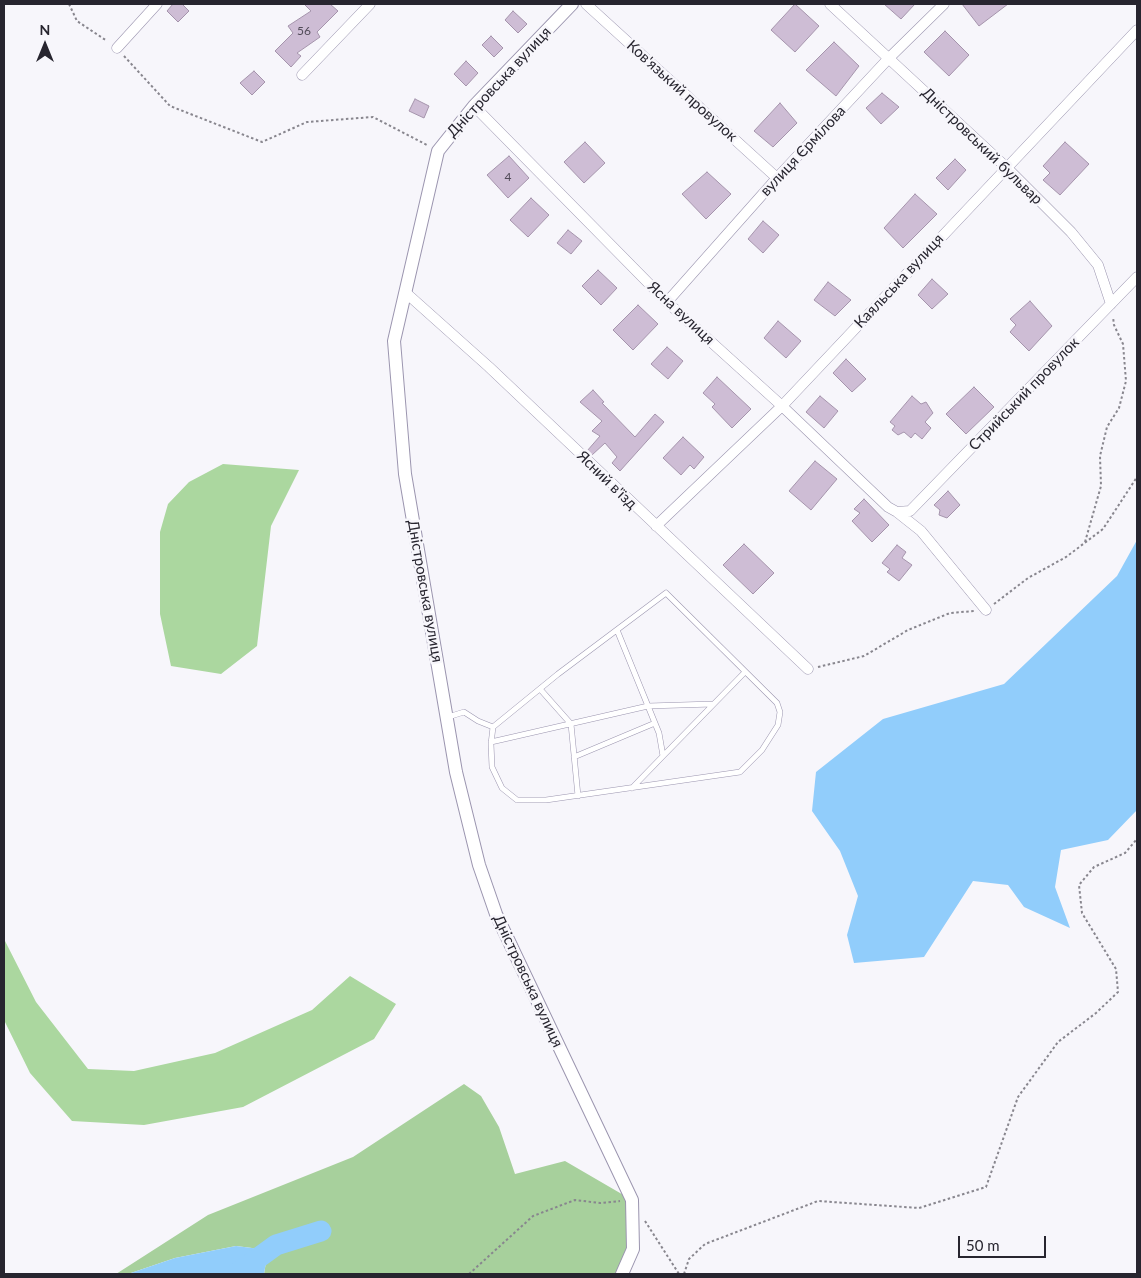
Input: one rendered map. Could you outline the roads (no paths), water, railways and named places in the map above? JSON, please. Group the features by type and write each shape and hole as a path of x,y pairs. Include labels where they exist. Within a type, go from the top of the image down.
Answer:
{"street":[{"path":"117,48 157,4"},
{"path":"302,75 370,4"},
{"name":"Дністровська вулиця","path":"572,4 474,106 438,151 394,341 404,474 456,772 479,865 496,914 632,1200 632,1249 622,1274"},
{"name":"Ков'язький провулок","path":"586,4 777,178"},
{"name":"Дністровський бульвар","path":"830,4 1006,167 1071,232 1098,265 1111,304"},
{"name":"вулиця Єрмілова","path":"667,302 777,178 889,58 944,4"},
{"name":"Каяльська вулиця","path":"656,526 782,406 1137,30"},
{"name":"Ясна вулиця","path":"474,106 667,302 782,406 888,507 921,531 986,610"},
{"name":"Стрийський провулок","path":"896,512 910,511 1137,277"},
{"name":"Ясний в'їзд","path":"405,292 489,367 808,670"}],"lane":[{"path":"666,593 745,672 777,703 780,712 778,725 762,750 740,772 578,796 546,800 517,800 502,788 492,767 491,742 493,727 666,593"},
{"path":"617,630 655,724 663,756"},
{"path":"632,788 745,672"},
{"path":"540,689 571,724 578,796"},
{"path":"491,742 648,706 714,704"},
{"path":"447,717 464,712 478,721 493,727"},
{"path":"574,757 655,724"}],"water":[{"path":"1137,540 1137,810 1108,840 1061,850 1055,887 1070,928 1024,907 1008,885 973,881 924,957 854,963 847,935 858,896 840,851 812,811 816,772 883,719 1004,684 1117,576"},
{"path":"236,1246 268,1250 264,1274 128,1274 175,1258"}],"waterway":[{"path":"236,1274 276,1245 321,1231"}]}
